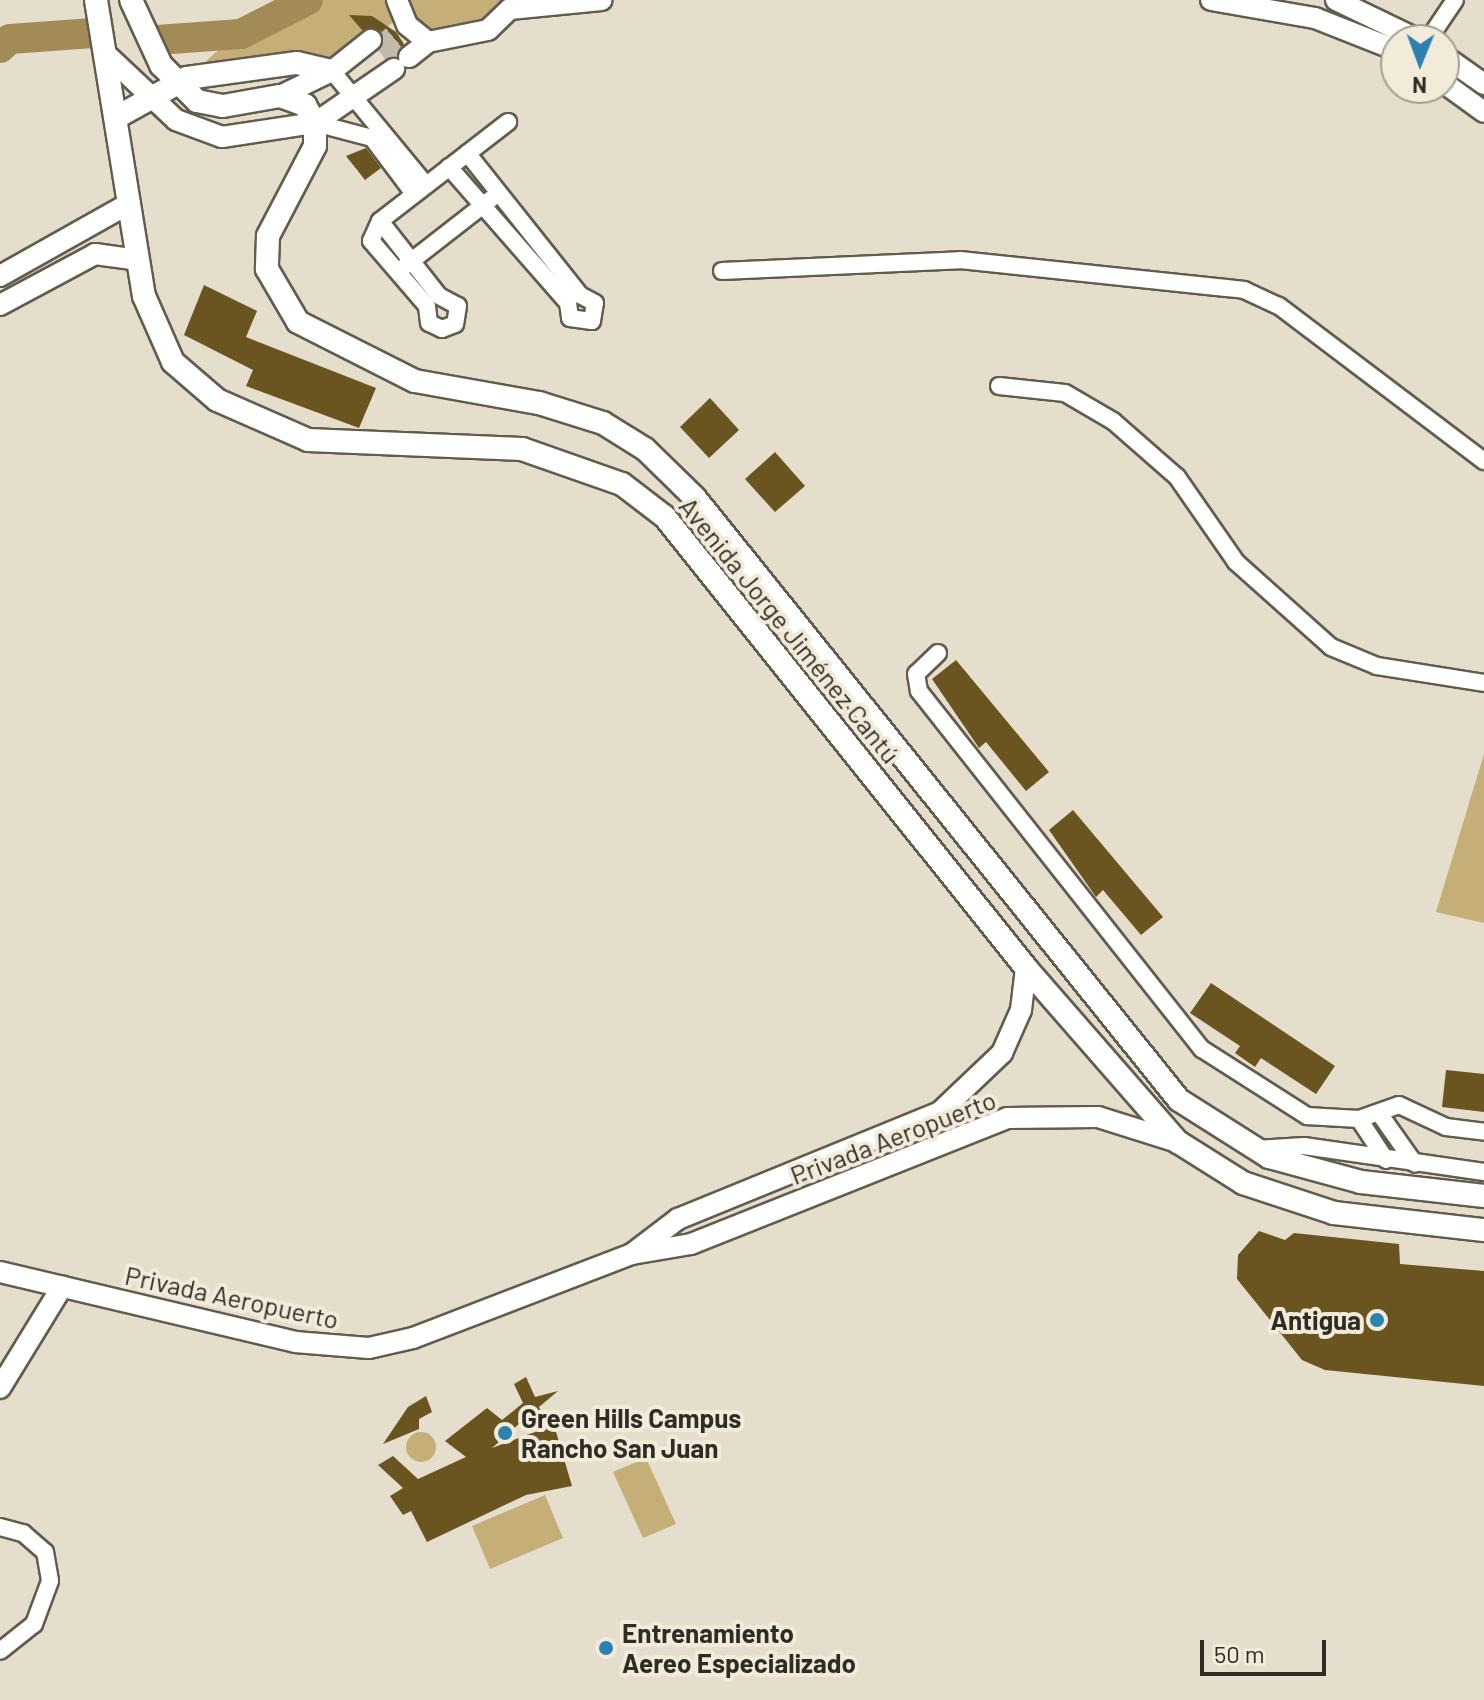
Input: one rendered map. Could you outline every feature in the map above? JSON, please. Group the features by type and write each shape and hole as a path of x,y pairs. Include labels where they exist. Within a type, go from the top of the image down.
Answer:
{"main road":[{"name":"Avenida Jorge Jiménez Cantú","path":"96,0 109,57 138,260 152,328 173,362 259,424 368,447 522,449 571,460 622,484 665,517 1026,968 1178,1142 1243,1183 1334,1213 1484,1230"},
{"path":"131,0 139,29 177,84 197,101 223,106 280,96 305,105 315,123"},
{"path":"117,117 177,84 297,63 332,71"},
{"name":"Avenida Jorge Jiménez Cantú","path":"315,123 315,146 268,236 267,269 298,322 415,381 539,403 603,423 664,465 1179,1100 1256,1149 1361,1182 1484,1196"}],"street":[{"path":"280,96 399,39 470,38 511,5 602,0"},
{"path":"1211,0 1315,18 1380,43"},
{"path":"1336,0 1392,24"},
{"path":"1439,24 1455,0"},
{"path":"315,123 352,95 399,39"},
{"path":"109,57 150,101 199,133 222,137 315,123 377,134"},
{"path":"1460,68 1484,84"},
{"path":"332,71 420,190"},
{"path":"1460,95 1484,112"},
{"path":"499,194 404,266 371,241 380,221 508,122"},
{"path":"449,167 568,303 570,318 592,321 595,303 580,295 467,153"},
{"path":"0,276 88,231 130,203"},
{"path":"88,231 95,254"},
{"path":"523,252 536,240"},
{"path":"0,305 95,254 138,260"},
{"path":"722,271 973,260 1244,290 1279,306 1484,461"},
{"path":"999,386 1065,393 1113,421 1177,477 1236,562 1331,647 1377,666 1484,683"},
{"path":"938,653 916,674 919,691 1185,1033 1285,1107 1332,1121 1359,1119 1413,1106 1446,1127 1484,1132"},
{"name":"Privada Aeropuerto","path":"632,1254 678,1219 940,1112 1002,1053 1021,1010 1026,968"},
{"path":"1379,1113 1415,1164"},
{"name":"Privada Aeropuerto","path":"0,1272 295,1342 369,1348 413,1338 632,1254 691,1244 1007,1118 1098,1117 1178,1142"},
{"path":"1359,1119 1386,1160"},
{"path":"1256,1149 1304,1146 1484,1172"},
{"path":"0,1388 62,1287"},
{"path":"0,1527 23,1533 45,1552 50,1581 34,1624 0,1651"}],"shaded area":[{"path":"275,0 603,0 511,9 445,44 401,16 332,70 187,78"},
{"path":"1484,754 1484,923 1436,912"},
{"path":"421,1432 432,1436 436,1447 432,1458 421,1462 410,1458 406,1447 410,1436"},
{"path":"646,1458 676,1524 643,1538 613,1472"},
{"path":"545,1495 563,1538 490,1569 472,1526"}],"building":[{"path":"349,15 372,16 396,32 404,44 396,57 385,59 381,31 362,30"},
{"path":"366,148 381,168 365,180 346,156"},
{"path":"204,285 257,311 246,337 376,388 359,428 246,386 253,370 184,335"},
{"path":"710,398 739,430 709,458 680,427"},
{"path":"775,452 805,486 775,512 745,479"},
{"path":"956,660 1049,772 1026,791 986,742 979,748 932,679"},
{"path":"1073,810 1163,917 1141,935 1103,890 1096,897 1049,830"},
{"path":"1211,983 1335,1066 1316,1094 1261,1058 1255,1067 1235,1053 1240,1046 1190,1013"},
{"path":"1446,1070 1484,1074 1484,1112 1442,1107"},
{"name":"Antigua","path":"1259,1231 1285,1240 1294,1233 1399,1244 1400,1264 1484,1271 1484,1386 1325,1370 1302,1360 1237,1279 1238,1255"},
{"path":"526,1377 535,1397 558,1391 539,1407 547,1426 537,1430 529,1415 492,1448 554,1425 572,1486 526,1495 427,1542 411,1511 403,1515 390,1496 403,1488 378,1465 393,1456 418,1479 466,1457 445,1441 487,1408 502,1420 523,1403 514,1384"},
{"path":"426,1396 432,1412 419,1419 419,1429 383,1444 408,1407"}],"waterway":[{"path":"157,40 241,34 308,0"},
{"path":"0,48 10,39 93,33"}],"tunnel":[{"path":"377,49 397,32"},
{"path":"387,61 405,47"}],"place":[{"name":"Antigua","path":"1377,1320"},
{"name":"Green Hills Campus Rancho San Juan","path":"505,1433"},
{"name":"Entrenamiento Aereo Especializado","path":"606,1648"}]}
